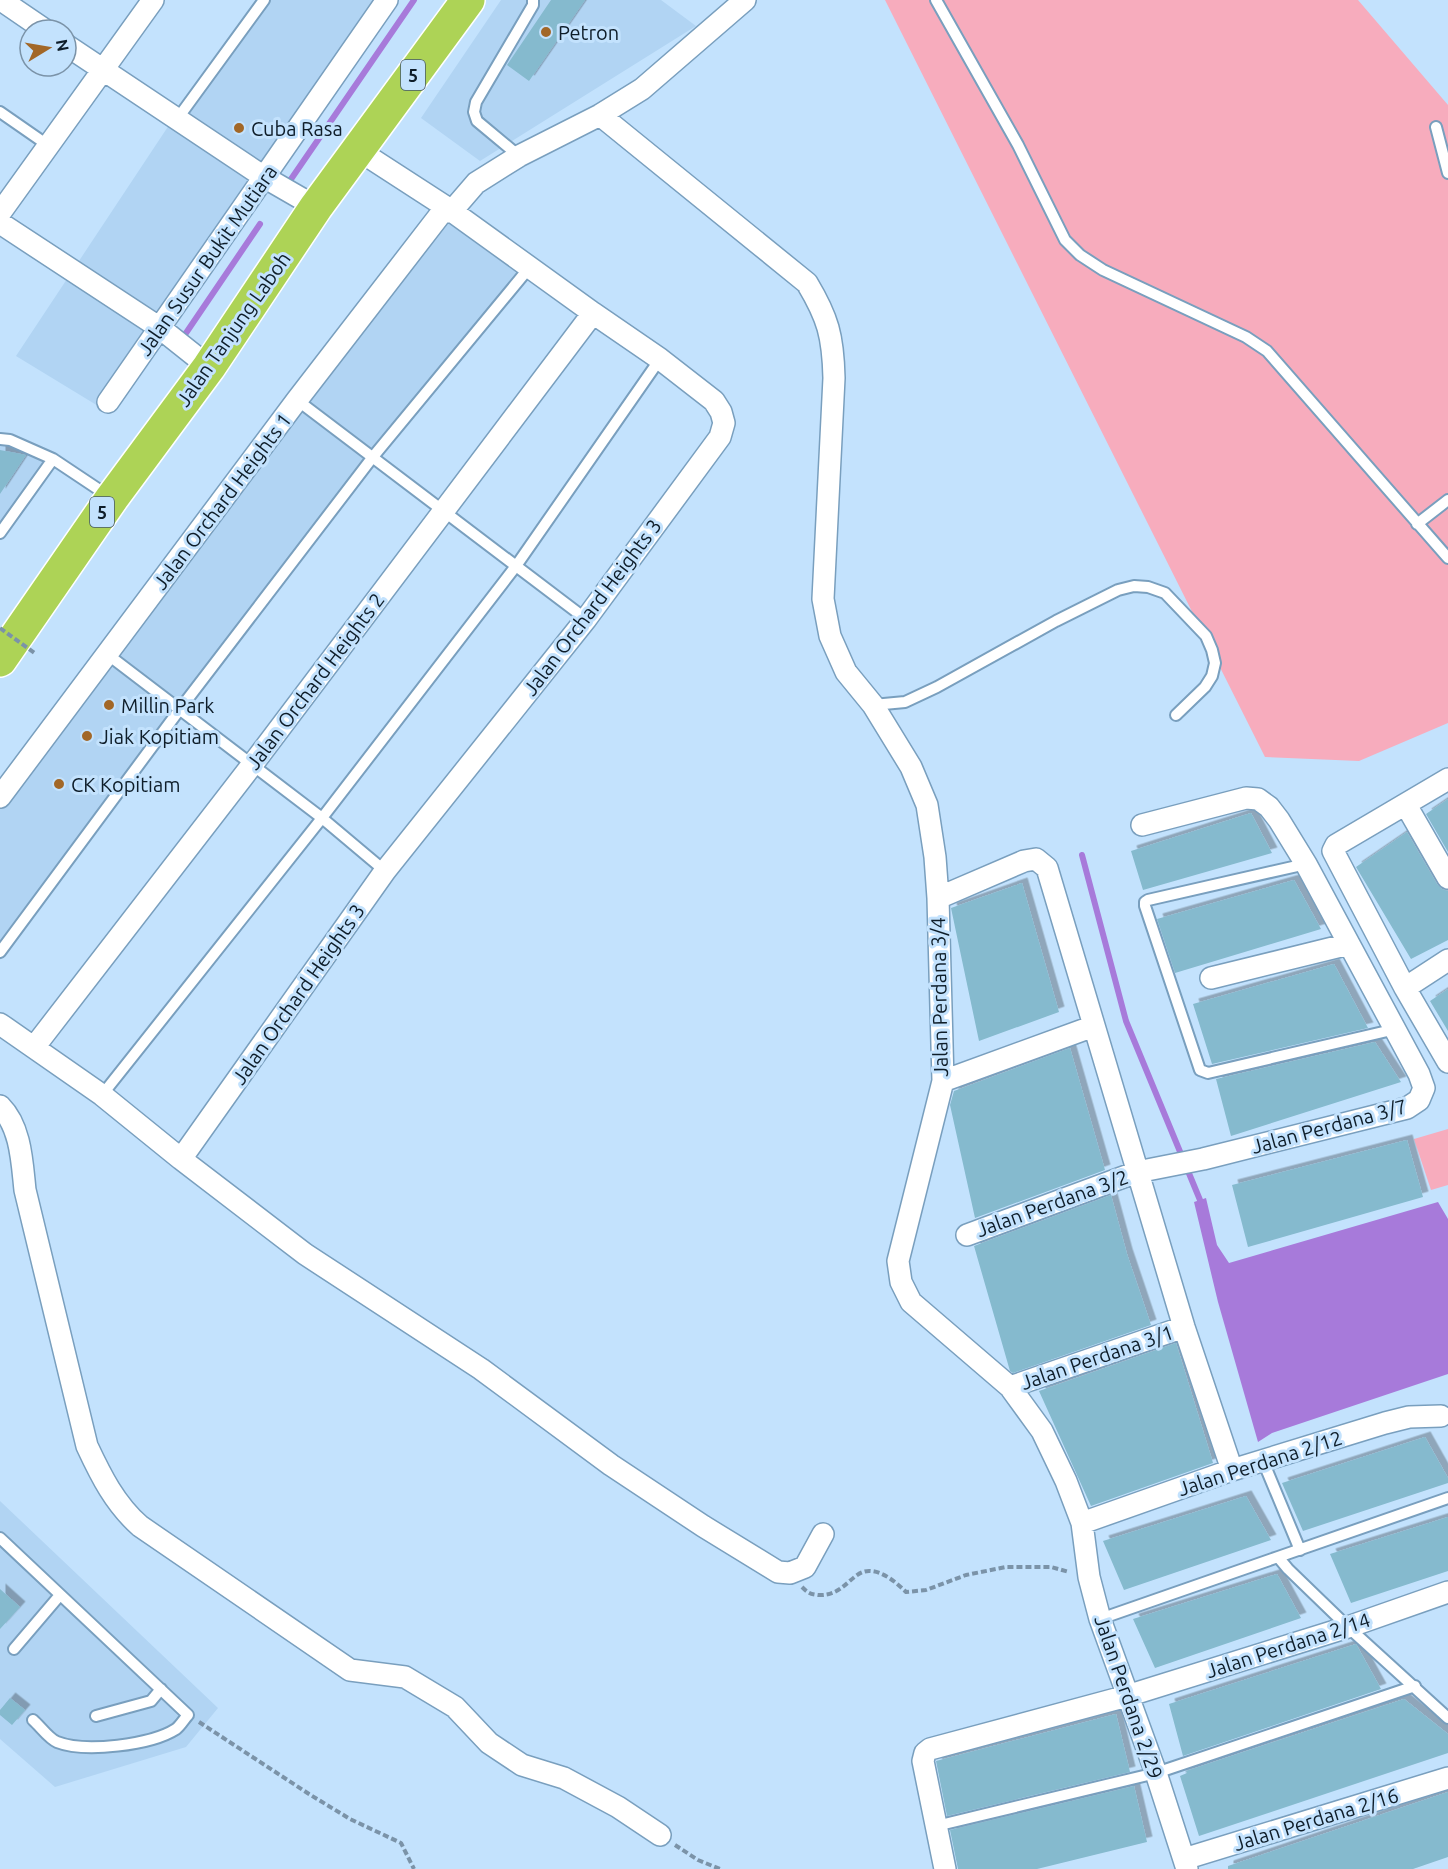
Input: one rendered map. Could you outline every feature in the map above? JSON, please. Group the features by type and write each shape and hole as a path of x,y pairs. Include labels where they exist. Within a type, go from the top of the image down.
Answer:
{"highway":[{"name":"Jalan Tanjung Laboh","path":"0,660 111,498 209,367 288,191 380,163 468,0"}],"street":[{"path":"0,213 153,0"},
{"name":"Jalan Susur Bukit Mutiara","path":"108,402 160,328 288,191 387,0"},
{"name":"Jalan Orchard Heights 1","path":"0,797 297,400 449,209 476,183 519,156 600,115 642,89 745,0"},
{"path":"11,3 30,18"},
{"path":"78,53 288,191"},
{"path":"600,115 807,283 823,310 833,346 834,378 823,599 830,636 846,672 873,705 912,767 927,806 935,856 938,898"},
{"name":"Jalan Orchard Heights 3","path":"181,1159 385,872 586,619 720,437 724,423 714,400 660,359 449,209 380,163"},
{"path":"0,223 160,328 209,367"},
{"name":"Jalan Orchard Heights 2","path":"35,1046 252,765 593,313"},
{"path":"1448,779 1336,845 1333,851 1405,988 1448,1062"},
{"name":"Jalan Perdana 3/7","path":"1137,1172 1203,1160 1407,1108 1419,1100 1424,1088 1396,1029 1306,864 1269,807 1258,799 1246,798 1142,825"},
{"path":"1406,805 1448,878"},
{"name":"Jalan Perdana 3/4","path":"1082,1523 1066,1481 1042,1431 1010,1387 911,1302 902,1282 898,1261 943,1081 938,898 1024,861 1036,859 1047,868 1184,1327 1232,1470"},
{"path":"1211,978 1349,944"},
{"path":"1405,988 1448,960"},
{"path":"0,1024 35,1046 102,1095 305,1254 481,1369 611,1465 703,1526 778,1572 790,1573 806,1568 823,1534"},
{"path":"943,1081 1094,1026"},
{"path":"0,1106 8,1114 21,1152 25,1190 87,1446 104,1482 125,1513 140,1526 350,1670 405,1677 455,1707 489,1743 522,1765 564,1778 618,1807 660,1835"},
{"name":"Jalan Perdana 3/2","path":"967,1234 1137,1172"},
{"name":"Jalan Perdana 3/1","path":"1010,1387 1184,1327"},
{"name":"Jalan Perdana 2/12","path":"1082,1523 1232,1470 1385,1423 1408,1417 1444,1419"},
{"name":"Jalan Perdana 2/29","path":"1082,1523 1089,1577 1100,1619 1156,1773 1185,1864"},
{"name":"Jalan Perdana 2/14","path":"936,1826 922,1761 925,1753 930,1749 1127,1696 1348,1627 1448,1592"},
{"name":"Jalan Perdana 2/16","path":"1185,1864 1448,1778"},
{"path":"936,1826 945,1869"}],"lane":[{"path":"178,118 264,0"},
{"path":"519,156 477,121 474,112 476,102 533,5 533,0"},
{"path":"936,0 1018,145 1065,240 1080,255 1103,270 1246,337 1267,351 1448,558"},
{"path":"0,112 49,146"},
{"path":"1436,127 1448,173"},
{"path":"0,952 180,709 372,458 530,268"},
{"path":"102,1095 322,818 516,566 660,359"},
{"path":"297,400 586,619"},
{"path":"0,439 10,440 53,459 111,498"},
{"path":"0,533 53,459"},
{"path":"1417,524 1448,500"},
{"path":"873,705 905,702 937,687 1056,621 1118,590 1134,586 1165,593 1206,636 1215,663 1212,676 1204,687 1176,715"},
{"path":"107,654 322,818 385,872"},
{"path":"1306,864 1145,902 1200,1070 1208,1073 1396,1029"},
{"path":"1263,1461 1300,1550"},
{"path":"1100,1619 1448,1498"},
{"path":"0,1538 188,1714 178,1728 157,1738 128,1745 88,1747 56,1742 33,1720"},
{"path":"1278,1557 1348,1627 1448,1718"},
{"path":"15,1649 60,1595"},
{"path":"936,1826 1156,1773 1415,1686"},
{"path":"96,1716 151,1701 161,1689"}],"path":[{"path":"0,628 36,654"},
{"path":"790,1573 808,1594 829,1595 844,1587 857,1574 870,1570 893,1580 906,1592 927,1590 966,1575 1006,1568 1051,1567 1089,1577"},
{"path":"188,1714 350,1819 401,1843 414,1869"},
{"path":"660,1835 698,1860 720,1869"}],"shaded area":[{"path":"258,0 396,0 108,412 16,356 179,110"},
{"path":"501,0 661,0 696,26 480,161 421,118"},
{"path":"885,0 1358,0 1448,105 1448,723 1359,761 1265,757"},
{"path":"444,197 536,265 369,469 155,749 0,960 0,785"},
{"path":"0,435 59,457 0,539"},
{"path":"1448,1129 1448,1185 1431,1190 1414,1139"},
{"path":"1206,1198 1217,1245 1229,1263 1438,1202 1448,1219 1448,1374 1272,1433 1258,1442 1218,1302 1194,1202"},
{"path":"0,1501 218,1708 186,1747 55,1787 0,1739"}],"building":[{"name":"Petron","path":"551,0 585,0 529,81 507,65"},
{"path":"0,450 26,455 0,494"},
{"path":"1448,799 1448,852 1426,814"},
{"path":"1251,813 1272,853 1143,890 1131,851"},
{"path":"1407,832 1437,884 1448,891 1448,940 1411,959 1356,867"},
{"path":"1294,880 1321,929 1175,973 1157,919"},
{"path":"1022,883 1059,1012 979,1041 951,908"},
{"path":"1334,964 1368,1028 1212,1064 1193,1004"},
{"path":"1448,989 1448,1031 1430,1001"},
{"path":"1375,1042 1401,1082 1231,1136 1216,1079"},
{"path":"1070,1048 1105,1170 975,1218 950,1105 954,1091"},
{"path":"1407,1140 1423,1197 1248,1247 1232,1185"},
{"path":"1111,1195 1127,1254 1151,1325 1013,1373 1010,1371 974,1246"},
{"path":"1176,1343 1213,1463 1091,1506 1039,1391"},
{"path":"1425,1437 1448,1478 1448,1483 1303,1531 1282,1483"},
{"path":"1246,1496 1271,1540 1124,1590 1103,1541"},
{"path":"1448,1517 1448,1571 1351,1603 1330,1554"},
{"path":"1277,1574 1301,1618 1155,1668 1133,1619"},
{"path":"0,1589 20,1607 0,1629"},
{"path":"1356,1644 1381,1689 1183,1756 1169,1704"},
{"path":"10,1698 25,1710 12,1725 0,1715 0,1710"},
{"path":"1404,1699 1448,1734 1448,1753 1199,1836 1180,1776 1187,1773 1186,1771"},
{"path":"1116,1714 1130,1772 947,1816 936,1761"},
{"path":"1134,1786 1147,1842 1037,1869 958,1869 950,1830"},
{"path":"1448,1792 1448,1857 1413,1869 1228,1869 1228,1866"}],"waterway":[{"path":"287,185 414,0"},
{"path":"186,333 260,224"},
{"path":"1082,855 1126,1021 1200,1200"}],"place":[{"name":"Petron","path":"546,32"},
{"name":"Cuba Rasa","path":"239,128"},
{"name":"Millin Park","path":"109,705"},
{"name":"Jiak Kopitiam","path":"87,736"},
{"name":"CK Kopitiam","path":"59,784"}]}
